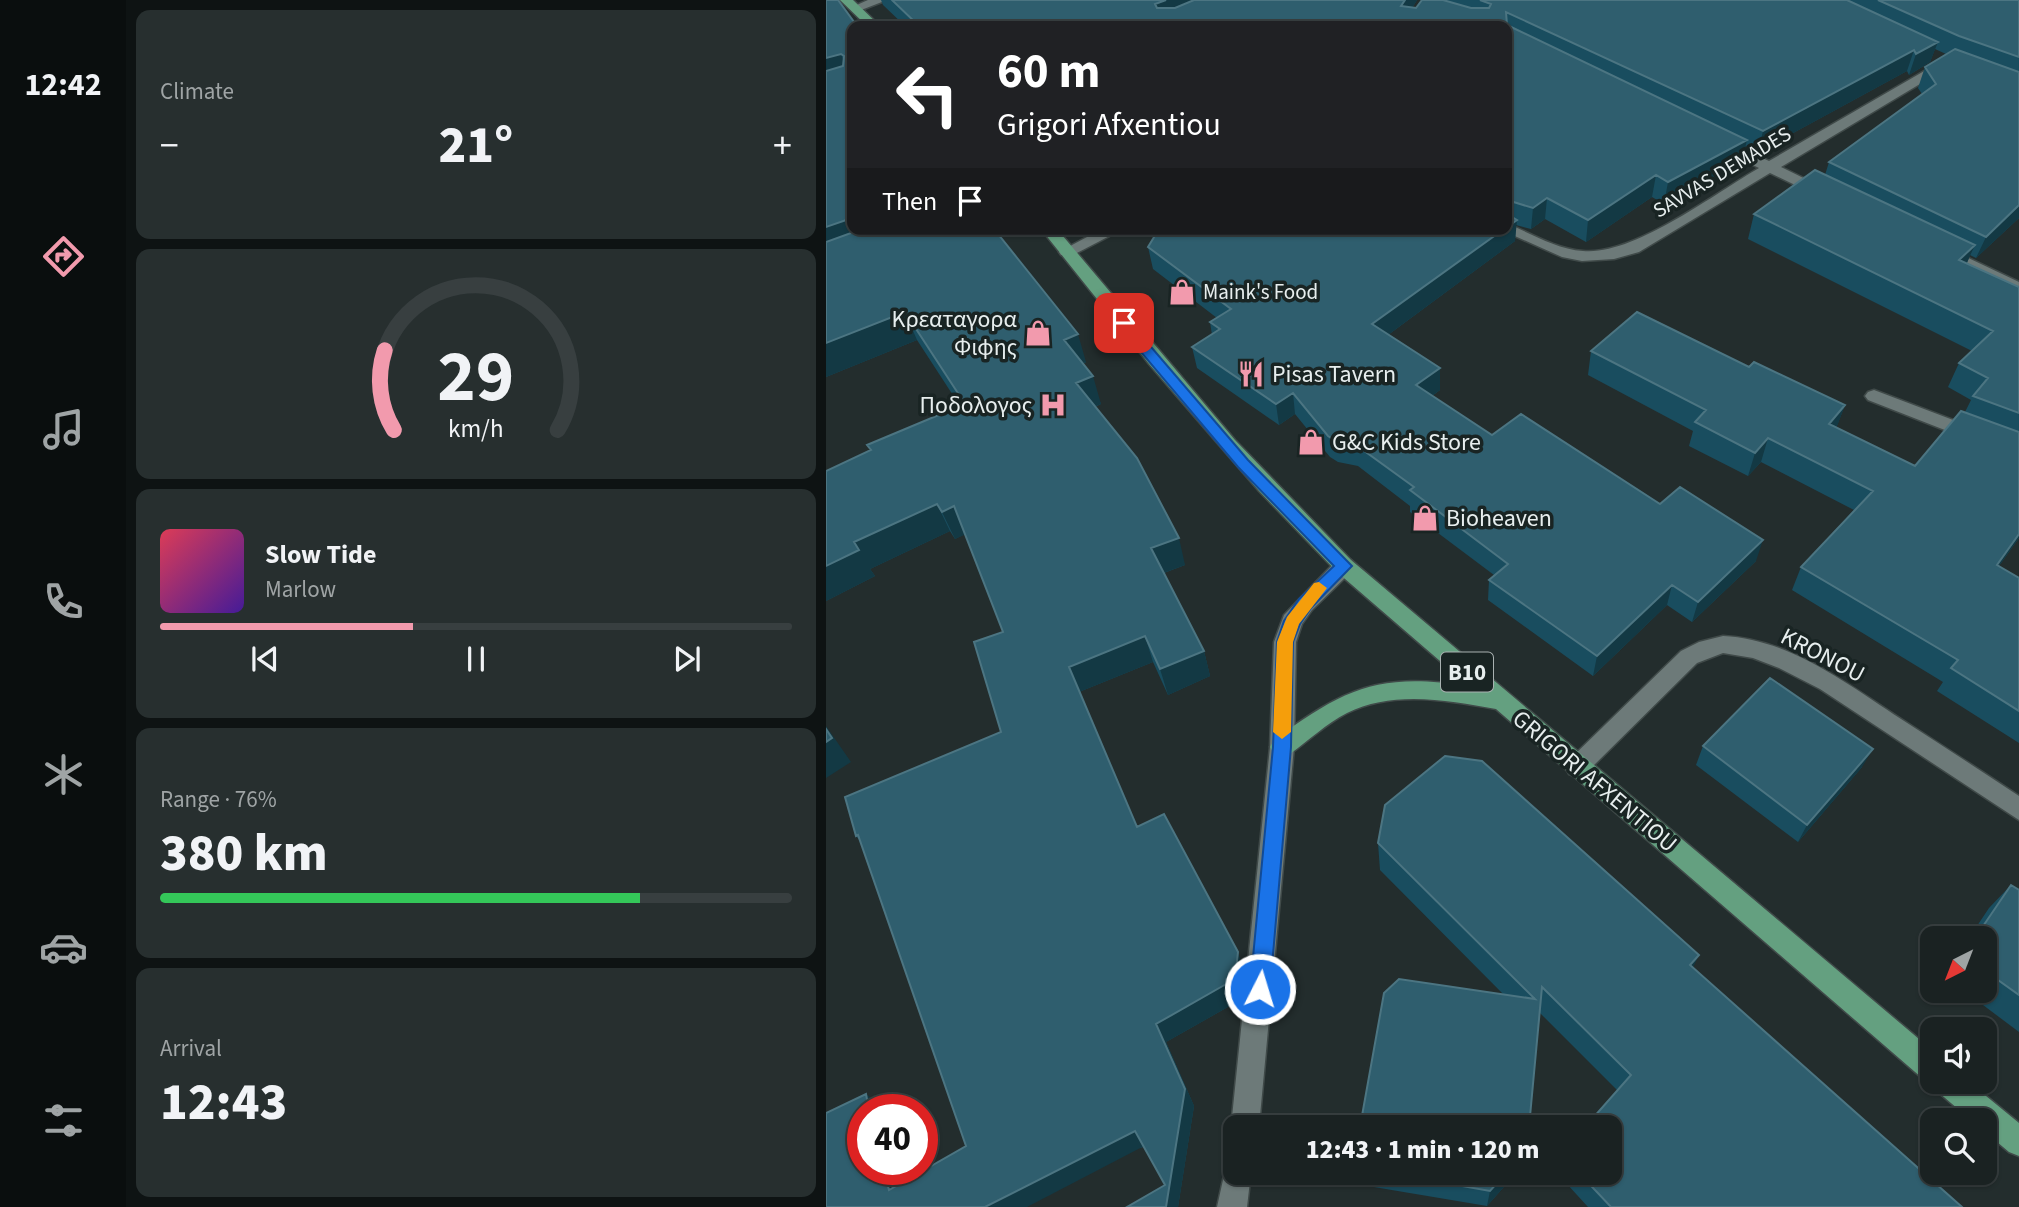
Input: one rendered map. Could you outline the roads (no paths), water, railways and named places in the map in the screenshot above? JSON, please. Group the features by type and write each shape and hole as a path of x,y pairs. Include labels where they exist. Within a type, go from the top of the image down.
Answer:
{"main road":[{"path":"851,4 869,21"},
{"name":"GRIGORI AFXENTIOU","path":"1054,235 1226,445 1276,500 1344,566 1920,1058"},
{"path":"1282,747 1330,713 1370,694 1400,690 1451,691 1500,701"},
{"path":"1962,1094 2019,1142"}],"street":[{"path":"851,4 881,0"},
{"name":"SAVVAS DEMADES","path":"1512,231 1576,257 1607,258 1633,249 1946,62"},
{"path":"1707,137 1844,204"},
{"path":"1068,252 1103,235"},
{"path":"1932,246 2019,288"},
{"path":"1874,396 2019,452"},
{"path":"1246,1115 1282,747 1285,642 1292,621 1320,587 1344,566"},
{"name":"KRONOU","path":"1577,767 1689,657 1710,646 1739,646 1798,666 1828,683 2019,809"},
{"path":"1232,1207 1235,1185"}],"place":[{"name":"Maink's Food","path":"1182,292"},
{"name":"Κρεαταγορα Φιφης","path":"1038,333"},
{"name":"Pisas Tavern","path":"1251,374"},
{"name":"Ποδολογος","path":"1053,405"},
{"name":"G&C Kids Store","path":"1311,442"},
{"name":"Bioheaven","path":"1425,518"}]}
